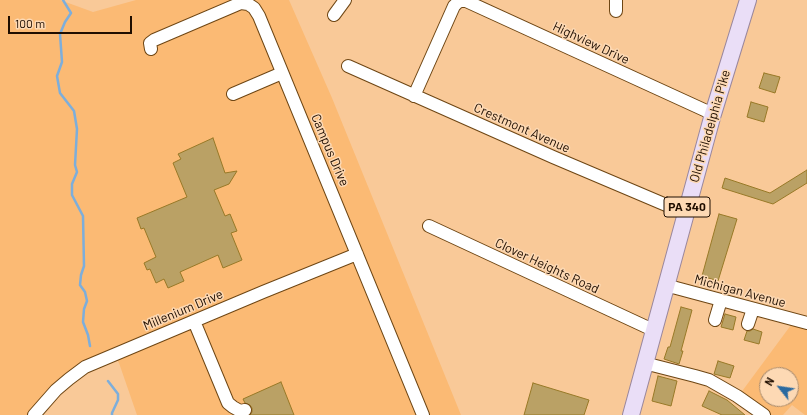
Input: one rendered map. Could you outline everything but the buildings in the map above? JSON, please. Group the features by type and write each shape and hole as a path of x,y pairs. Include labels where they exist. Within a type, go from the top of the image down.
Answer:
{"main road":[{"name":"Old Philadelphia Pike","path":"631,415 712,114 748,0"}],"street":[{"path":"334,15 345,0"},
{"name":"Highview Drive","path":"414,96 454,6 458,2 466,1 712,114"},
{"name":"Campus Drive","path":"151,49 150,43 154,40 236,4 248,4 254,8 423,415"},
{"name":"Crestmont Avenue","path":"348,66 553,157 685,213"},
{"path":"232,94 282,73"},
{"name":"Clover Heights Road","path":"429,226 653,330"},
{"name":"Millenium Drive","path":"34,415 60,386 85,367 261,292 357,254"},
{"name":"Michigan Avenue","path":"665,285 753,309 806,319"},
{"path":"715,320 720,300"},
{"path":"748,324 753,309"},
{"path":"194,321 228,403 240,411 245,410"},
{"path":"644,363 710,380 742,399 764,415"}],"shaded area":[{"path":"0,0 60,0 93,12 136,0 289,0 332,98 461,415 137,415 119,363 111,351 67,374 28,415 0,415"},
{"path":"791,325 807,328 807,415 795,407 799,407 799,367 760,367"},
{"path":"759,368 759,407 790,407 783,415 768,415 740,394"}],"waterway":[{"path":"63,0 71,13 60,34 62,62 57,76 60,93 74,111 77,129 75,165 77,172 72,184 72,195 83,216 84,266 80,285 85,292 87,301 84,309 83,322 90,346"},
{"path":"108,381 118,394 118,400 112,415"}]}
